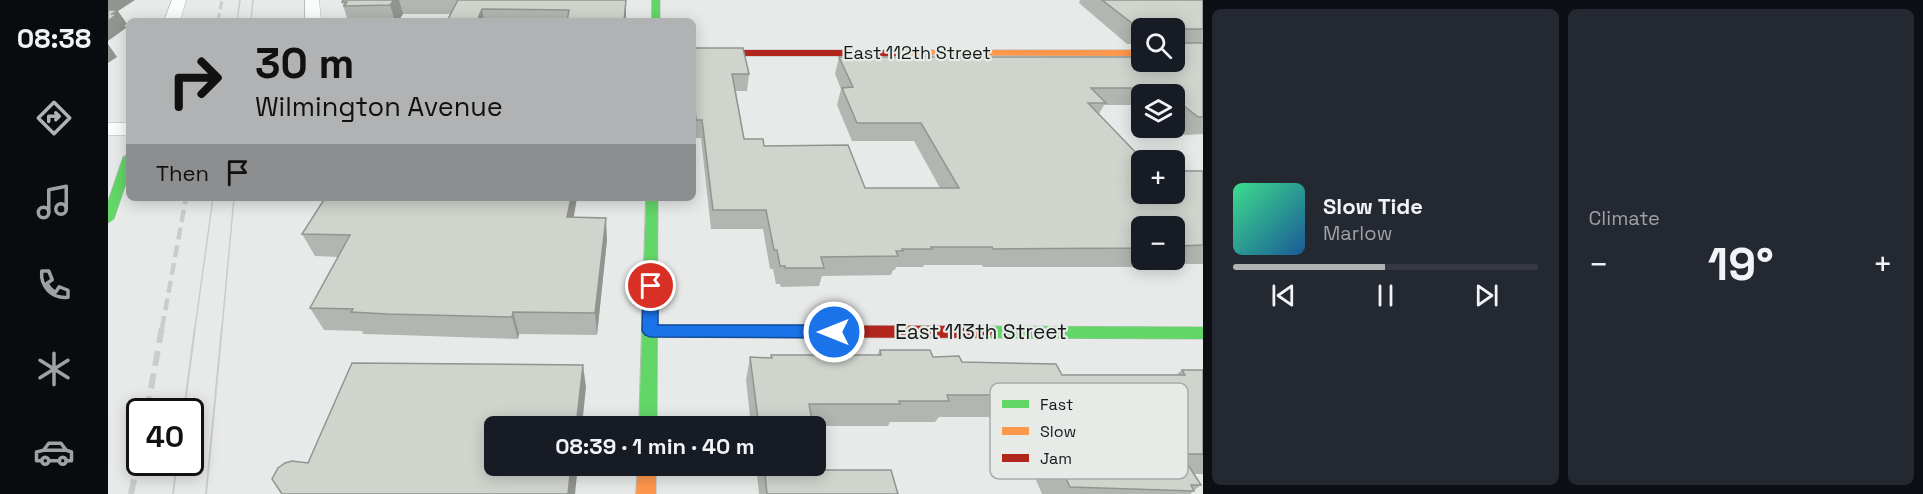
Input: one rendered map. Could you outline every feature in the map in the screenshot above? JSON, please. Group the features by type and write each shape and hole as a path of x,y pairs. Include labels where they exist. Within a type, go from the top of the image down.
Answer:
{"street":[{"path":"173,18 179,0"},
{"path":"312,0 314,18"},
{"path":"656,0 656,18"},
{"name":"East 112th Street","path":"696,53 1131,53"},
{"path":"108,129 126,129"},
{"path":"108,219 126,166"},
{"path":"648,416 652,201"},
{"name":"East 113th Street","path":"650,331 1203,333"},
{"path":"646,494 647,476"}],"building":[{"path":"343,0 394,0 390,5 344,6 347,2 342,2"},
{"path":"458,0 626,0 624,18 568,18 569,10 482,9 478,18 449,18"},
{"path":"1102,0 1203,0 1203,29 1185,29 1185,18 1131,18 1131,22"},
{"path":"108,10 118,10 112,14 117,14 108,21"},
{"path":"1185,43 1203,43 1203,117 1198,117 1185,107 1185,84 1131,84 1131,88 1091,88 1106,103 1088,103 1133,150 1131,150 1131,204 1185,204 1185,171 1203,171 1203,245 1185,246 1185,216 1131,216 1131,248 931,247 932,249 902,249 903,251 896,251 898,256 821,257 824,268 780,266 777,250 774,250 766,210 713,210 702,120 696,120 696,48 743,48 749,74 732,74 744,139 763,139 764,146 848,145 865,188 959,188 921,123 857,123 842,88 853,87 839,57 1131,57 1131,72 1185,72"},
{"path":"323,201 570,201 567,217 606,218 595,313 513,312 512,317 387,314 351,312 353,309 310,308 350,235 302,234"},
{"path":"880,350 930,350 933,357 959,356 962,362 1056,364 1062,375 1185,375 1182,370 1203,370 1203,454 1188,454 1188,383 990,383 990,395 947,395 949,401 899,401 900,404 809,404 811,416 758,416 750,357 772,358 771,355 881,355"},
{"path":"352,363 583,365 577,416 484,416 484,476 570,476 568,494 282,494 272,479 278,468 292,461 308,463"},
{"path":"1188,465 1201,485 1191,485 1194,491 1070,487 1066,479 1188,479"},
{"path":"826,470 891,470 898,494 767,494 765,476 826,476"}],"tram line":[{"path":"237,18 240,0"},
{"path":"251,18 253,0"},
{"path":"195,328 213,201"},
{"path":"222,328 234,201"},
{"path":"186,398 195,327"},
{"path":"206,494 222,327"},
{"path":"173,494 175,476"}],"railway":[{"path":"219,18 222,0"},
{"path":"162,328 185,201"},
{"path":"149,398 162,327"},
{"path":"131,494 135,476"}],"traffic: fast":[{"path":"656,0 656,18"},
{"path":"108,219 126,166"},
{"path":"648,416 652,201"},
{"path":"985,332 1203,333"}],"traffic: slow":[{"path":"903,53 1131,53"},
{"path":"646,494 647,476"}],"traffic: jam":[{"path":"696,53 903,53"},
{"path":"650,331 985,332"}],"route":[{"path":"651,286 650,331 834,332"}]}
